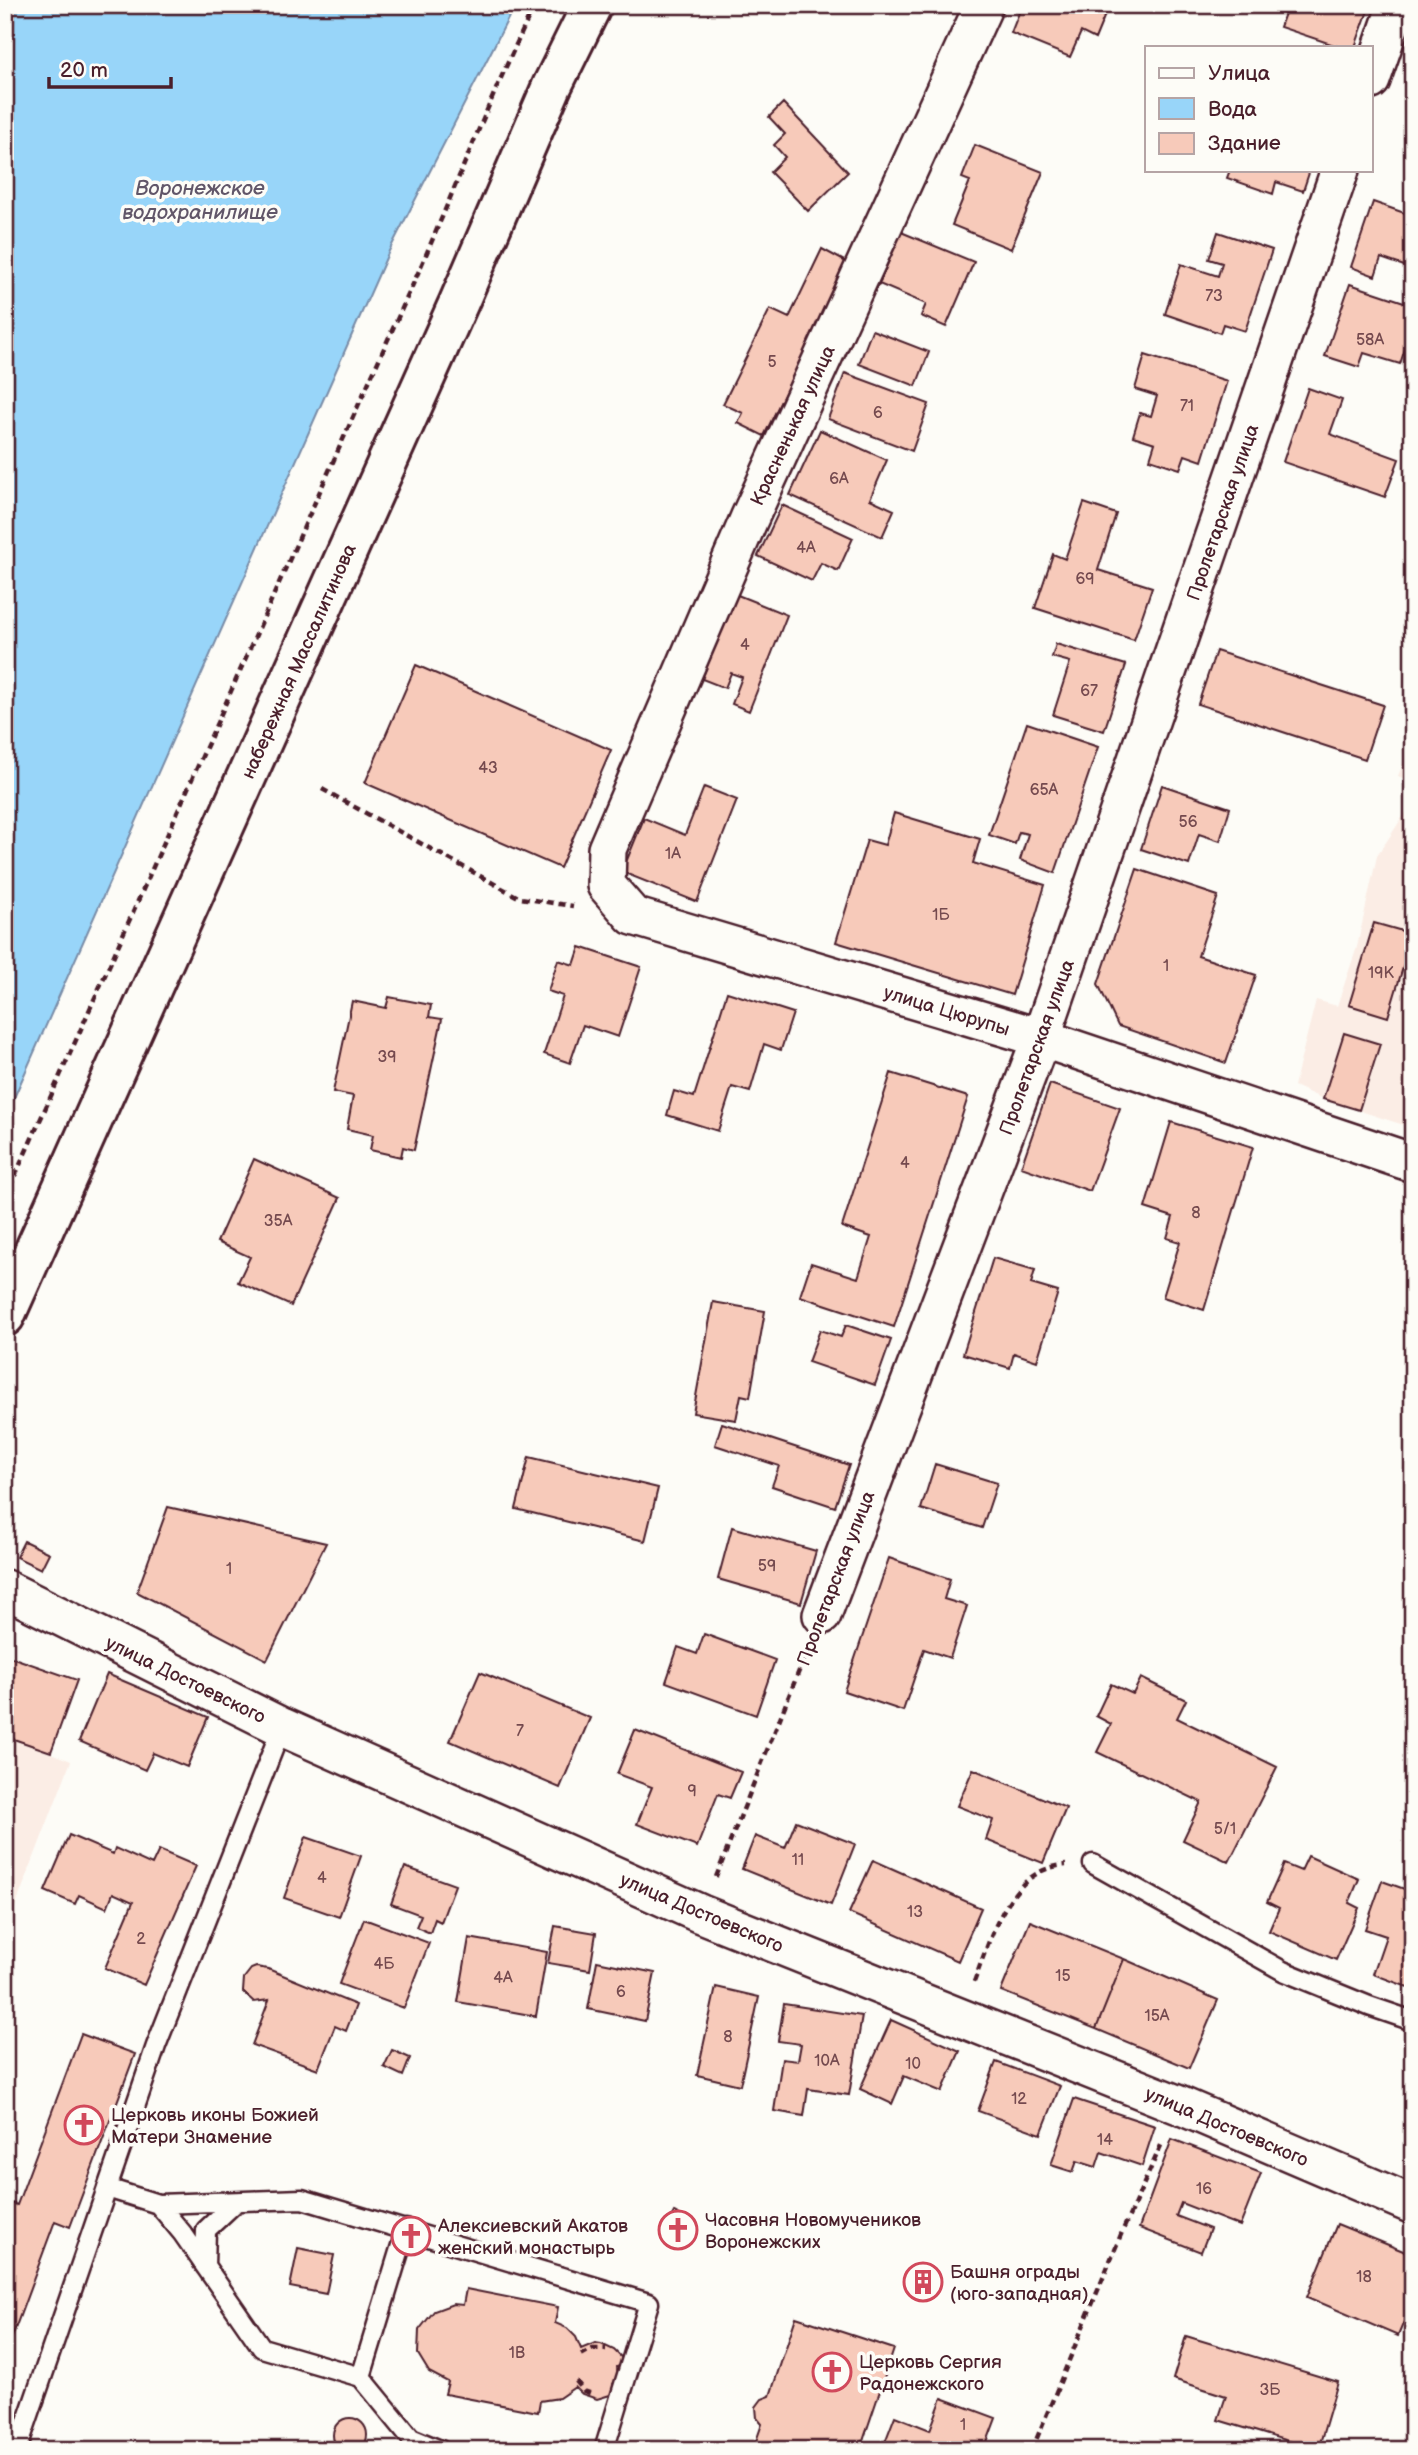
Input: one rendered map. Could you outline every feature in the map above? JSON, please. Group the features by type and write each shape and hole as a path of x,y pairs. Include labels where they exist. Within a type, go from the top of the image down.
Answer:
{"main road":[{"name":"набережная Массалитинова","path":"5,1316 459,302 552,86 592,5"}],"street":[{"name":"Красненькая улица","path":"633,916 606,885 607,849 749,519 984,5"},
{"path":"1372,77 1396,5"},
{"name":"Пролетарская улица","path":"822,1615 1041,1038 1339,172"},
{"name":"улица Цюрупы","path":"633,916 1041,1038 1413,1163"},
{"name":"улица Достоевского","path":"5,1589 282,1727 701,1914 1179,2105 1413,2205"}],"lane":[{"path":"17,2450 156,2046 282,1727"},
{"path":"1093,1864 1283,1971 1413,2021"},
{"path":"107,2188 158,2204 302,2199 649,2303 604,2450"},
{"path":"205,2266 206,2230 236,2203"},
{"path":"158,2204 262,2348 361,2377 411,2438 440,2450"},
{"path":"361,2377 406,2229"}],"path":[{"path":"5,1198 137,908 289,558 419,270 506,63 535,5"},
{"path":"322,789 520,898 633,916"},
{"name":"Пролетарская улица","path":"701,1914 822,1615"},
{"path":"960,2018 996,1923 1023,1882 1052,1866 1093,1864"},
{"path":"1032,2450 1122,2232 1179,2105"}],"shaded area":[{"path":"1413,739 1413,782 1398,776"},
{"path":"1413,801 1413,1128 1323,1099 1294,1086 1316,1000 1337,1006 1357,947 1377,856"},
{"path":"5,1735 71,1761 5,1933"}],"water":[{"name":"Воронежское водохранилище","path":"5,5 515,5 389,251 5,1118"}],"building":[{"path":"1022,5 1032,8 1034,5 1109,5 1095,39 1081,32 1070,57 1011,33"},
{"path":"1288,5 1370,5 1355,46 1337,46 1280,27"},
{"path":"783,103 848,172 808,211 770,172 785,157 774,145 785,134 769,117"},
{"path":"975,145 1043,172 1011,249 952,225 970,181 962,178"},
{"path":"1229,172 1309,172 1303,191 1276,182 1273,194 1227,178"},
{"path":"1373,202 1413,216 1413,269 1381,258 1375,276 1351,267"},
{"path":"901,232 974,262 946,327 921,316 926,304 879,284"},
{"path":"1218,232 1272,250 1245,331 1223,324 1220,333 1165,314 1181,264 1218,276 1222,263 1209,259"},
{"path":"822,249 848,263 764,436 738,423 743,413 723,404 770,309 789,318"},
{"path":"1350,284 1413,305 1413,325 1400,364 1364,353 1359,367 1325,356"},
{"path":"872,330 929,352 916,386 859,364"},
{"path":"1145,355 1227,381 1202,461 1185,455 1180,469 1150,459 1155,443 1133,436 1140,413 1151,416 1157,396 1135,389"},
{"path":"845,373 929,404 912,451 828,419"},
{"path":"1308,388 1342,400 1330,434 1399,459 1385,497 1283,462"},
{"path":"820,430 887,460 870,499 894,510 882,537 790,495"},
{"path":"1084,503 1116,514 1098,570 1152,587 1134,640 1035,608 1053,554 1065,559"},
{"path":"782,505 853,538 838,571 821,563 812,581 758,556"},
{"path":"735,594 787,615 749,711 732,704 742,677 731,673 725,688 702,679"},
{"path":"1056,644 1126,665 1104,731 1053,715 1070,662 1052,657"},
{"path":"1216,651 1383,705 1365,759 1198,704"},
{"path":"416,665 611,750 560,868 365,783"},
{"path":"1027,723 1098,747 1055,873 1020,860 1028,834 1019,832 1015,844 989,835"},
{"path":"1162,785 1230,808 1220,841 1199,834 1189,865 1141,849"},
{"path":"704,787 737,800 697,902 622,872 644,818 685,835"},
{"path":"894,813 980,839 973,863 1045,885 1012,995 836,942 867,840 885,845"},
{"path":"1137,869 1218,896 1198,956 1256,975 1226,1063 1118,1026 1098,984"},
{"path":"1374,923 1413,934 1388,1017 1349,1005"},
{"path":"580,947 641,967 618,1037 583,1025 570,1063 544,1054 563,996 548,991 558,960 574,965"},
{"path":"727,992 793,1013 781,1050 764,1044 750,1092 732,1087 718,1131 667,1115 674,1091 694,1097"},
{"path":"389,997 431,1005 429,1017 442,1019 414,1150 403,1147 401,1157 370,1150 373,1135 347,1129 353,1096 333,1092 352,1001 386,1008"},
{"path":"1344,1033 1380,1044 1359,1110 1323,1099"},
{"path":"891,1073 968,1097 894,1327 800,1296 811,1263 858,1278 871,1237 842,1227"},
{"path":"1050,1084 1120,1108 1090,1191 1021,1167"},
{"path":"1171,1122 1253,1147 1204,1310 1163,1297 1180,1242 1167,1238 1173,1217 1145,1208"},
{"path":"254,1159 340,1198 291,1306 238,1282 250,1257 217,1242"},
{"path":"993,1258 1035,1270 1031,1284 1058,1292 1037,1361 1014,1353 1010,1368 963,1354"},
{"path":"713,1302 765,1311 750,1397 741,1395 736,1420 693,1413"},
{"path":"846,1325 891,1340 875,1385 808,1362 820,1330 841,1337"},
{"path":"722,1423 849,1465 835,1507 772,1486 779,1466 715,1445"},
{"path":"529,1457 658,1488 645,1541 516,1509"},
{"path":"935,1464 997,1483 982,1528 921,1509"},
{"path":"168,1507 326,1543 267,1660 137,1592"},
{"path":"732,1527 816,1551 801,1603 718,1579"},
{"path":"24,1541 49,1553 41,1569 16,1557"},
{"path":"889,1558 950,1579 944,1599 967,1606 950,1658 924,1649 903,1711 844,1691"},
{"path":"704,1634 775,1660 756,1715 666,1682 678,1647 697,1654"},
{"path":"5,1655 77,1680 51,1752 5,1736"},
{"path":"480,1672 590,1718 560,1788 450,1741"},
{"path":"107,1674 208,1717 187,1767 153,1753 145,1770 79,1741"},
{"path":"1141,1678 1186,1700 1177,1718 1277,1767 1229,1862 1183,1840 1201,1802 1097,1752 1111,1724 1096,1716 1111,1684 1133,1694"},
{"path":"635,1730 741,1772 730,1798 718,1794 697,1847 637,1824 652,1787 617,1774"},
{"path":"973,1769 1066,1808 1043,1863 986,1840 993,1820 957,1806"},
{"path":"796,1821 855,1844 831,1905 742,1869 755,1836 785,1848"},
{"path":"69,1835 113,1854 115,1848 152,1865 159,1850 196,1866 144,1985 105,1968 133,1902 113,1893 107,1908 79,1895 75,1904 45,1891"},
{"path":"306,1837 361,1856 339,1917 284,1898"},
{"path":"1308,1856 1359,1879 1349,1903 1359,1908 1336,1960 1269,1931 1279,1908 1267,1902 1284,1864 1301,1871"},
{"path":"873,1860 981,1908 958,1961 849,1913"},
{"path":"405,1867 455,1885 441,1922 435,1919 430,1933 416,1927 421,1915 391,1904"},
{"path":"1382,1881 1413,1892 1413,1989 1373,1974 1386,1936 1365,1929"},
{"path":"364,1919 429,1943 404,2008 339,1984"},
{"path":"1030,1921 1124,1959 1096,2029 1001,1991"},
{"path":"555,1926 596,1933 590,1970 548,1963"},
{"path":"469,1938 547,1952 536,2016 458,2002"},
{"path":"1124,1959 1218,2000 1189,2068 1096,2029"},
{"path":"597,1961 655,1973 645,2021 588,2009"},
{"path":"256,1967 268,1969 356,2005 346,2031 335,2026 318,2069 252,2045 269,2000 254,2002 243,1992 244,1978"},
{"path":"716,1987 759,1997 740,2085 697,2075"},
{"path":"784,2004 862,2016 849,2095 808,2089 804,2116 774,2111 782,2059 798,2061 801,2044 778,2041"},
{"path":"891,2020 960,2051 942,2092 904,2076 892,2104 860,2089"},
{"path":"81,2034 135,2054 70,2227 55,2221 5,2356 5,2201 17,2205"},
{"path":"392,2050 410,2058 403,2076 384,2067"},
{"path":"996,2062 1060,2086 1041,2134 978,2111"},
{"path":"1074,2099 1155,2126 1142,2166 1101,2152 1096,2167 1077,2161 1073,2172 1051,2165"},
{"path":"1172,2139 1261,2173 1240,2226 1181,2203 1176,2216 1210,2229 1201,2252 1139,2228"},
{"name":"Часовня Новомучеников Воронежских","path":"674,2212 694,2223 682,2247 661,2236"},
{"path":"1337,2224 1413,2255 1413,2300 1398,2336 1307,2297"},
{"path":"298,2248 334,2255 326,2294 290,2287"},
{"name":"Башня ограды (юго-западная)","path":"923,2266 933,2271 938,2281 933,2291 923,2296 913,2291 908,2281 913,2271"},
{"path":"466,2289 558,2307 555,2323 567,2328 576,2337 581,2349 595,2343 601,2344 621,2357 624,2364 617,2367 618,2377 613,2384 617,2390 597,2399 582,2394 575,2387 559,2398 540,2401 538,2412 445,2394 448,2382 429,2372 418,2354 419,2330 434,2311 453,2304 463,2305"},
{"name":"Церковь Сергия Радонежского","path":"796,2317 894,2349 860,2450 753,2450 762,2424 757,2418 756,2407 762,2399 770,2396"},
{"path":"1186,2336 1338,2382 1318,2450 1218,2420 1226,2396 1173,2379"},
{"path":"942,2398 996,2418 984,2450 882,2450 895,2416 930,2430"},
{"path":"5,2409 13,2412 5,2441"},
{"path":"350,2418 362,2423 367,2435 362,2447 350,2452 338,2447 333,2435 338,2423"}],"place":[{"name":"Церковь иконы Божией Матери Знамение","path":"84,2125"},
{"name":"Часовня Новомучеников Воронежских","path":"678,2230"},
{"name":"Алексиевский Акатов женский монастырь","path":"411,2236"},
{"name":"Башня ограды (юго-западная)","path":"923,2282"},
{"name":"Церковь Сергия Радонежского","path":"832,2372"}]}
